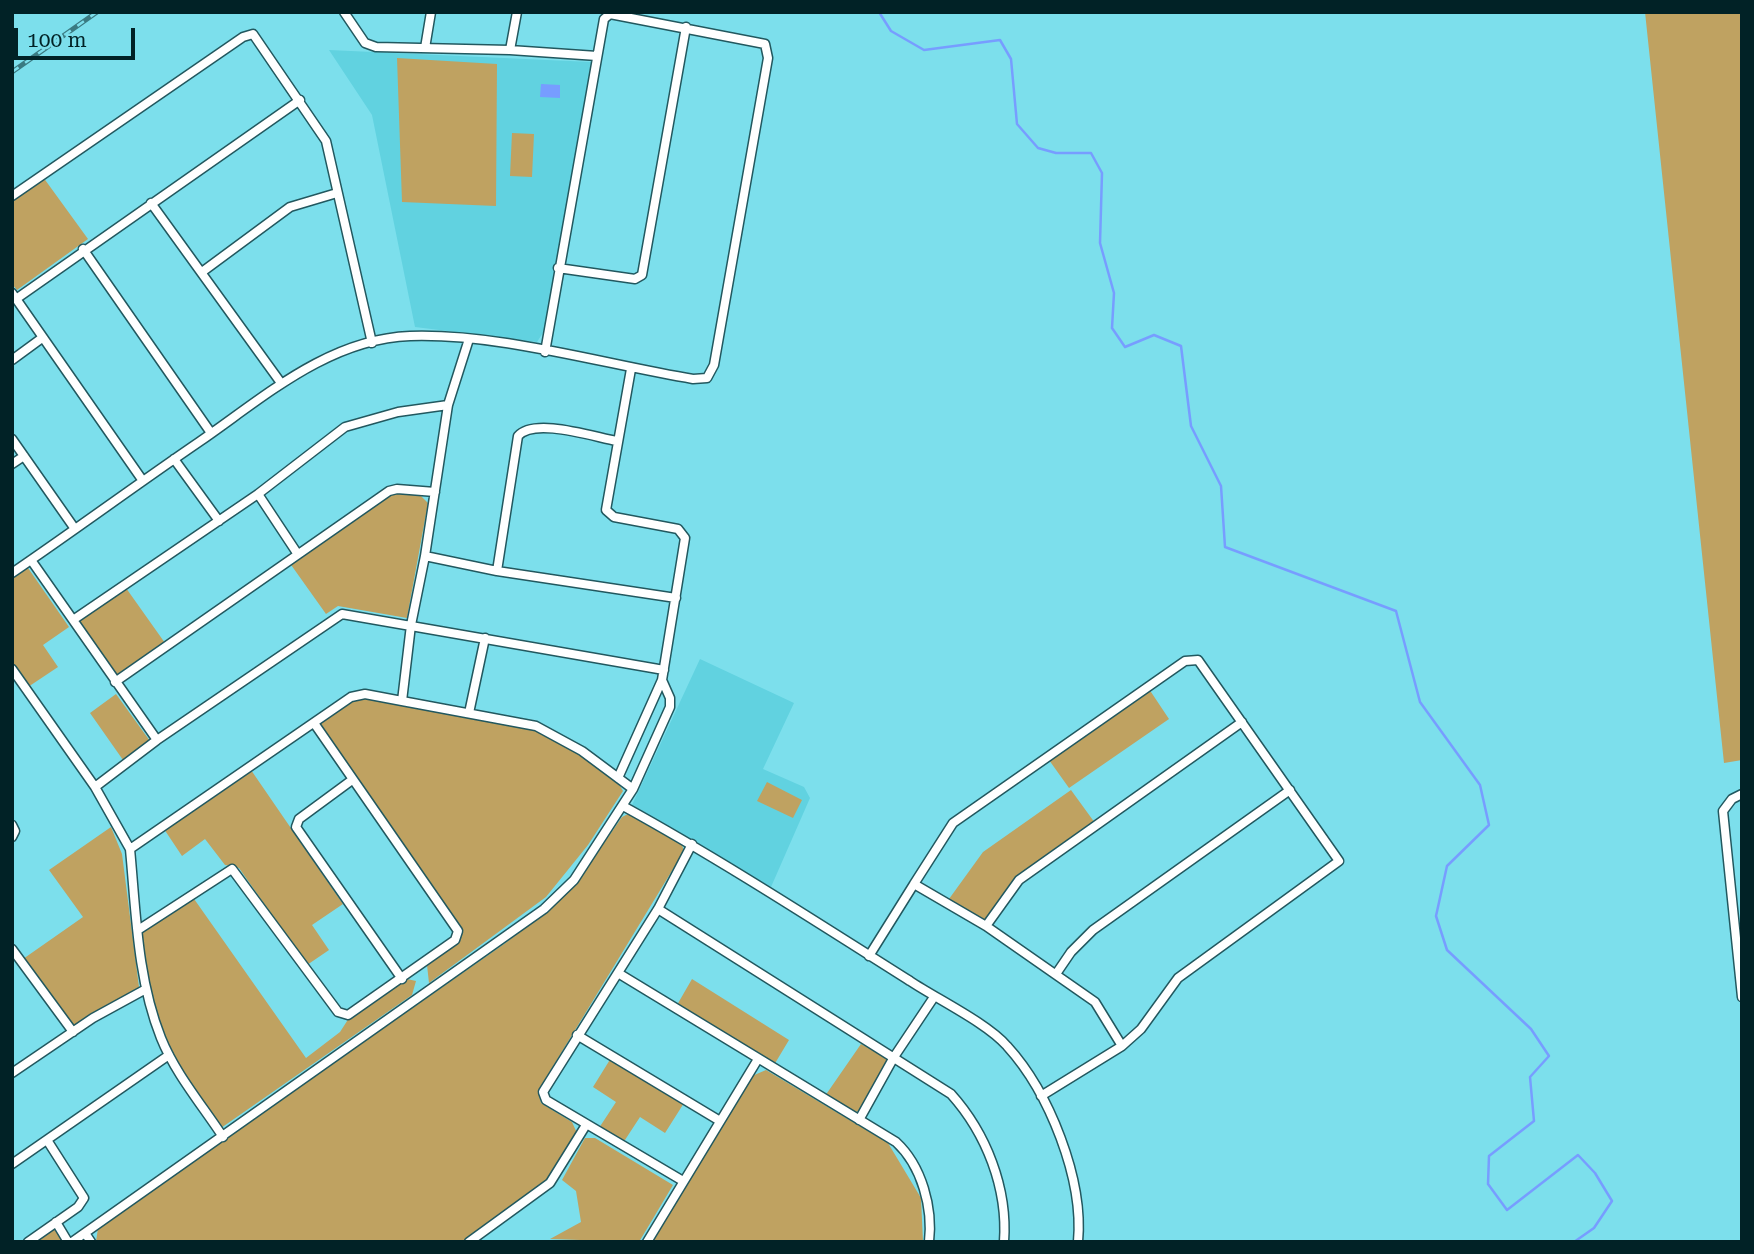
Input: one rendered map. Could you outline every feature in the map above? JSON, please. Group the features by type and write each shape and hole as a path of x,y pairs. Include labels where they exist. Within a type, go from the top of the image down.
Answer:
{"street":[{"path":"425,48 431,12"},
{"path":"510,50 517,12"},
{"path":"345,14 370,46 510,50 597,56"},
{"path":"12,573 281,383 333,354 372,343 406,336 469,339 631,369 708,378 712,373 768,58 767,48 760,41 610,14 603,21 545,352"},
{"path":"558,268 635,279 642,275 686,27"},
{"path":"12,196 249,34 256,36 326,141 372,343"},
{"path":"143,481 14,296 300,100"},
{"path":"202,272 290,207 337,193"},
{"path":"151,203 281,383"},
{"path":"83,248 211,433"},
{"path":"12,360 42,338"},
{"path":"402,701 411,625 425,556 448,405 469,339"},
{"path":"618,778 662,680 685,541 681,531 614,517 606,509 631,369"},
{"path":"74,620 258,494 345,427 398,412 448,405"},
{"path":"497,571 518,436 523,430 540,427 618,441"},
{"path":"12,439 75,528"},
{"path":"12,464 24,456"},
{"path":"174,459 219,521"},
{"path":"115,682 297,553 393,489 435,492"},
{"path":"258,494 297,553"},
{"path":"425,556 497,571 676,598"},
{"path":"31,560 157,740"},
{"path":"95,787 157,740 342,614 664,670"},
{"path":"469,713 485,638"},
{"path":"869,956 953,823 1189,659 1201,663 1339,859 1338,863 1178,978 1141,1028 1122,1046 1100,1063 1041,1096"},
{"path":"12,669 95,787 130,849 146,989 169,1055 223,1138"},
{"path":"55,1222 70,1242 85,1233 544,909 574,880 633,789 670,707 670,698 662,680"},
{"path":"130,849 359,695 536,726 582,751 633,789"},
{"path":"986,926 1018,880 1242,722"},
{"path":"138,930 232,869 342,1015 354,1013 455,940 458,931 314,723"},
{"path":"352,780 299,819 296,827 402,979"},
{"path":"1056,974 1071,952 1093,930 1290,790"},
{"path":"1742,794 1732,799 1723,811 1742,997"},
{"path":"623,806 692,844 999,1038 1041,1096 1068,1158 1080,1224 1078,1242"},
{"path":"12,825 15,831 12,837"},
{"path":"683,1181 546,1100 543,1092 658,909 692,844"},
{"path":"914,884 986,926 1097,1004 1122,1046"},
{"path":"658,909 945,1089 971,1120 992,1158 998,1182 1004,1242"},
{"path":"12,949 73,1032"},
{"path":"618,973 896,1142 915,1168 931,1219 929,1242"},
{"path":"12,1073 118,1003 146,989"},
{"path":"859,1120 894,1057 934,997"},
{"path":"577,1035 720,1121"},
{"path":"12,1164 169,1055"},
{"path":"647,1242 758,1059"},
{"path":"469,1242 550,1183 586,1125"},
{"path":"28,1242 78,1207 84,1198 47,1140"},
{"path":"85,1233 92,1242"}],"shaded area":[{"path":"1645,12 1742,12 1742,760 1724,763"},
{"path":"329,50 591,62 544,331 537,342 415,327 372,115"},
{"path":"397,58 497,64 496,206 402,202"},
{"path":"512,133 534,134 532,177 510,176"},
{"path":"43,177 88,239 17,290 12,284 12,200"},
{"path":"398,492 421,496 428,503 407,618 338,606 326,614 289,562 389,495"},
{"path":"28,568 69,627 43,645 58,667 28,687 12,664 12,579"},
{"path":"126,588 165,643 116,678 78,621"},
{"path":"700,659 794,703 763,769 804,787 810,798 771,887 632,805"},
{"path":"1149,689 1169,719 1069,788 1049,760"},
{"path":"116,694 150,741 123,760 90,713"},
{"path":"365,695 535,727 596,763 608,772 623,791 588,845 546,897 429,983 427,965 459,937 316,723 352,698"},
{"path":"251,770 343,904 312,925 329,950 307,965 239,868 225,865 205,839 182,856 164,829"},
{"path":"767,782 802,800 793,818 757,801"},
{"path":"1071,790 1095,823 1017,878 986,924 949,899 983,852"},
{"path":"628,814 682,845 684,851 538,1091 541,1103 572,1122 577,1133 547,1182 463,1242 96,1242 98,1228 546,912 577,882 622,817"},
{"path":"111,827 122,854 139,987 72,1028 23,959 83,917 49,870"},
{"path":"192,896 306,1058 340,1032 349,1018 407,979 416,981 412,995 221,1128 183,1073 163,1037 151,999 144,959 141,932"},
{"path":"692,979 789,1040 774,1065 677,1005"},
{"path":"861,1044 887,1058 887,1064 859,1111 853,1113 825,1096"},
{"path":"611,1058 684,1103 665,1133 640,1117 623,1143 599,1128 616,1102 593,1087"},
{"path":"766,1070 888,1143 921,1198 923,1242 652,1242 752,1076"},
{"path":"585,1138 595,1138 673,1185 639,1242 550,1239 581,1222 576,1191 562,1180"},
{"path":"55,1226 65,1242 32,1242"}],"water":[{"path":"541,84 560,85 560,98 540,97"}],"waterway":[{"path":"879,12 891,31 924,50 1000,40 1011,59 1017,124 1038,148 1056,153 1091,153 1102,173 1100,243 1114,293 1112,328 1125,347 1154,335 1181,346 1191,426 1221,486 1225,547 1396,611 1420,702 1480,785 1489,825 1447,866 1436,916 1447,950 1531,1029 1549,1056 1530,1077 1534,1121 1489,1156 1488,1184 1507,1210 1578,1155 1595,1173 1612,1201 1594,1228 1574,1242"}],"railway":[{"path":"12,72 97,12"}]}
